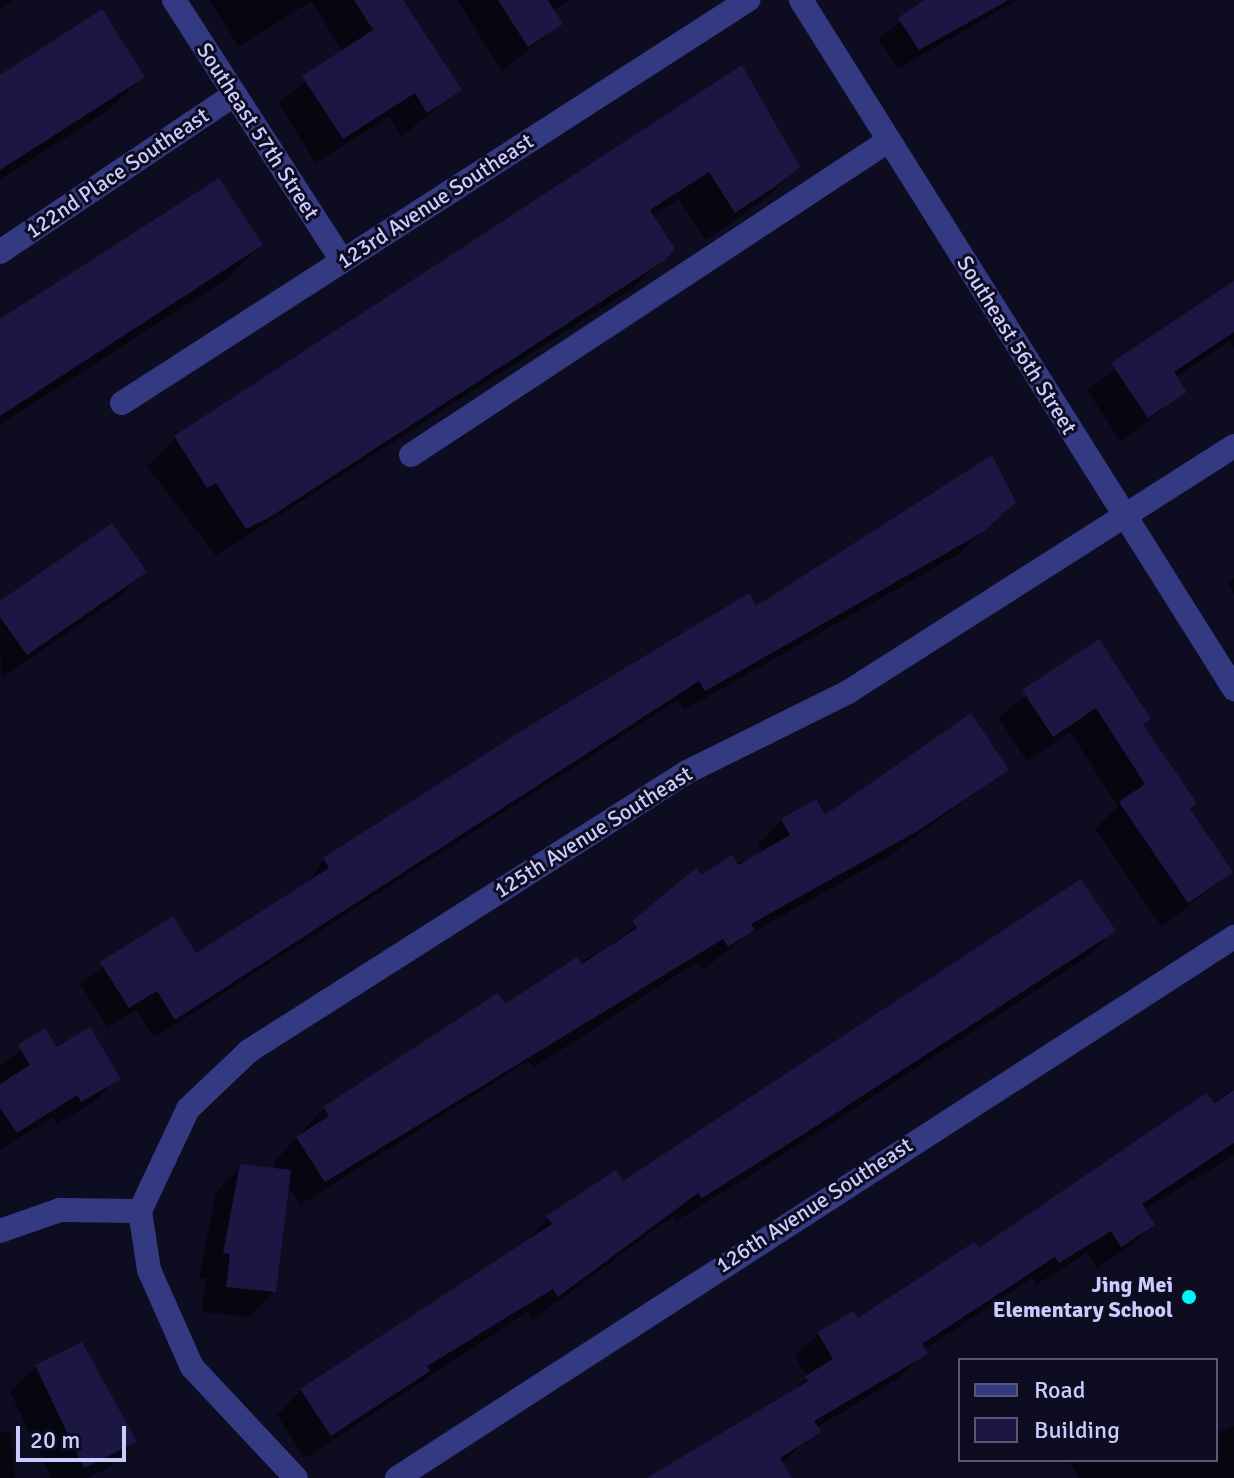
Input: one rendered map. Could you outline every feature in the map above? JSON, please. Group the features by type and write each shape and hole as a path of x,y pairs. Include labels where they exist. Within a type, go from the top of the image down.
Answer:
{"street":[{"name":"Southeast 57th Street","path":"174,0 342,261"},
{"name":"123rd Avenue Southeast","path":"122,403 748,0"},
{"name":"Southeast 56th Street","path":"801,0 1234,689"},
{"name":"122nd Place Southeast","path":"0,252 234,95"},
{"path":"411,455 888,141"},
{"name":"125th Avenue Southeast","path":"140,1211 188,1109 249,1051 687,772 848,692 1234,446"},
{"name":"126th Avenue Southeast","path":"397,1478 1234,937"},
{"path":"0,1231 60,1210 140,1211 153,1282 192,1367 296,1478"}],"building":[{"path":"354,0 403,0 462,90 427,113 415,93 343,139 302,76 373,30"},
{"path":"498,0 548,0 563,24 528,47"},
{"path":"924,0 1009,0 919,50 898,18"},
{"path":"102,9 145,77 0,170 0,75"},
{"path":"742,65 800,167 776,186 735,213 709,172 650,210 675,249 665,260 270,517 246,529 216,483 207,488 174,436"},
{"path":"219,178 263,245 0,416 0,319"},
{"path":"1234,281 1234,332 1174,372 1187,392 1148,418 1111,363"},
{"path":"992,455 1016,502 983,532 705,691 699,681 175,1020 157,991 129,1008 100,962 173,916 196,953 329,868 323,858 526,728 749,593 756,606"},
{"path":"112,523 147,572 27,655 0,617 0,601"},
{"path":"1099,639 1151,719 1143,725 1197,803 1190,809 1233,872 1188,903 1119,802 1145,784 1096,708 1053,737 1022,690"},
{"path":"971,713 1009,770 916,832 751,924 755,930 728,947 723,939 325,1182 296,1137 329,1116 323,1107 498,993 505,1004 577,957 582,964 637,928 632,921 696,868 701,875 732,855 738,865 790,835 781,819 816,799 825,815"},
{"path":"1081,879 1116,931 702,1198 698,1193 558,1297 553,1289 427,1366 430,1371 331,1436 300,1389 552,1224 546,1216 616,1170 623,1181"},
{"path":"90,1027 121,1079 81,1102 77,1095 17,1133 0,1108 0,1084 30,1065 18,1045 45,1028 57,1047"},
{"path":"1234,1090 1234,1143 1142,1204 1155,1225 1121,1247 1111,1231 1059,1263 1055,1257 922,1344 928,1354 814,1421 821,1432 780,1458 792,1478 647,1478 808,1381 805,1376 833,1359 817,1332 854,1311 858,1318 974,1242 979,1248 1206,1093 1214,1103"},
{"path":"240,1164 291,1170 276,1292 226,1287 230,1254 223,1253"},
{"path":"82,1342 137,1442 84,1468 35,1365"}],"place":[{"name":"Jing Mei Elementary School","path":"1189,1297"}]}
